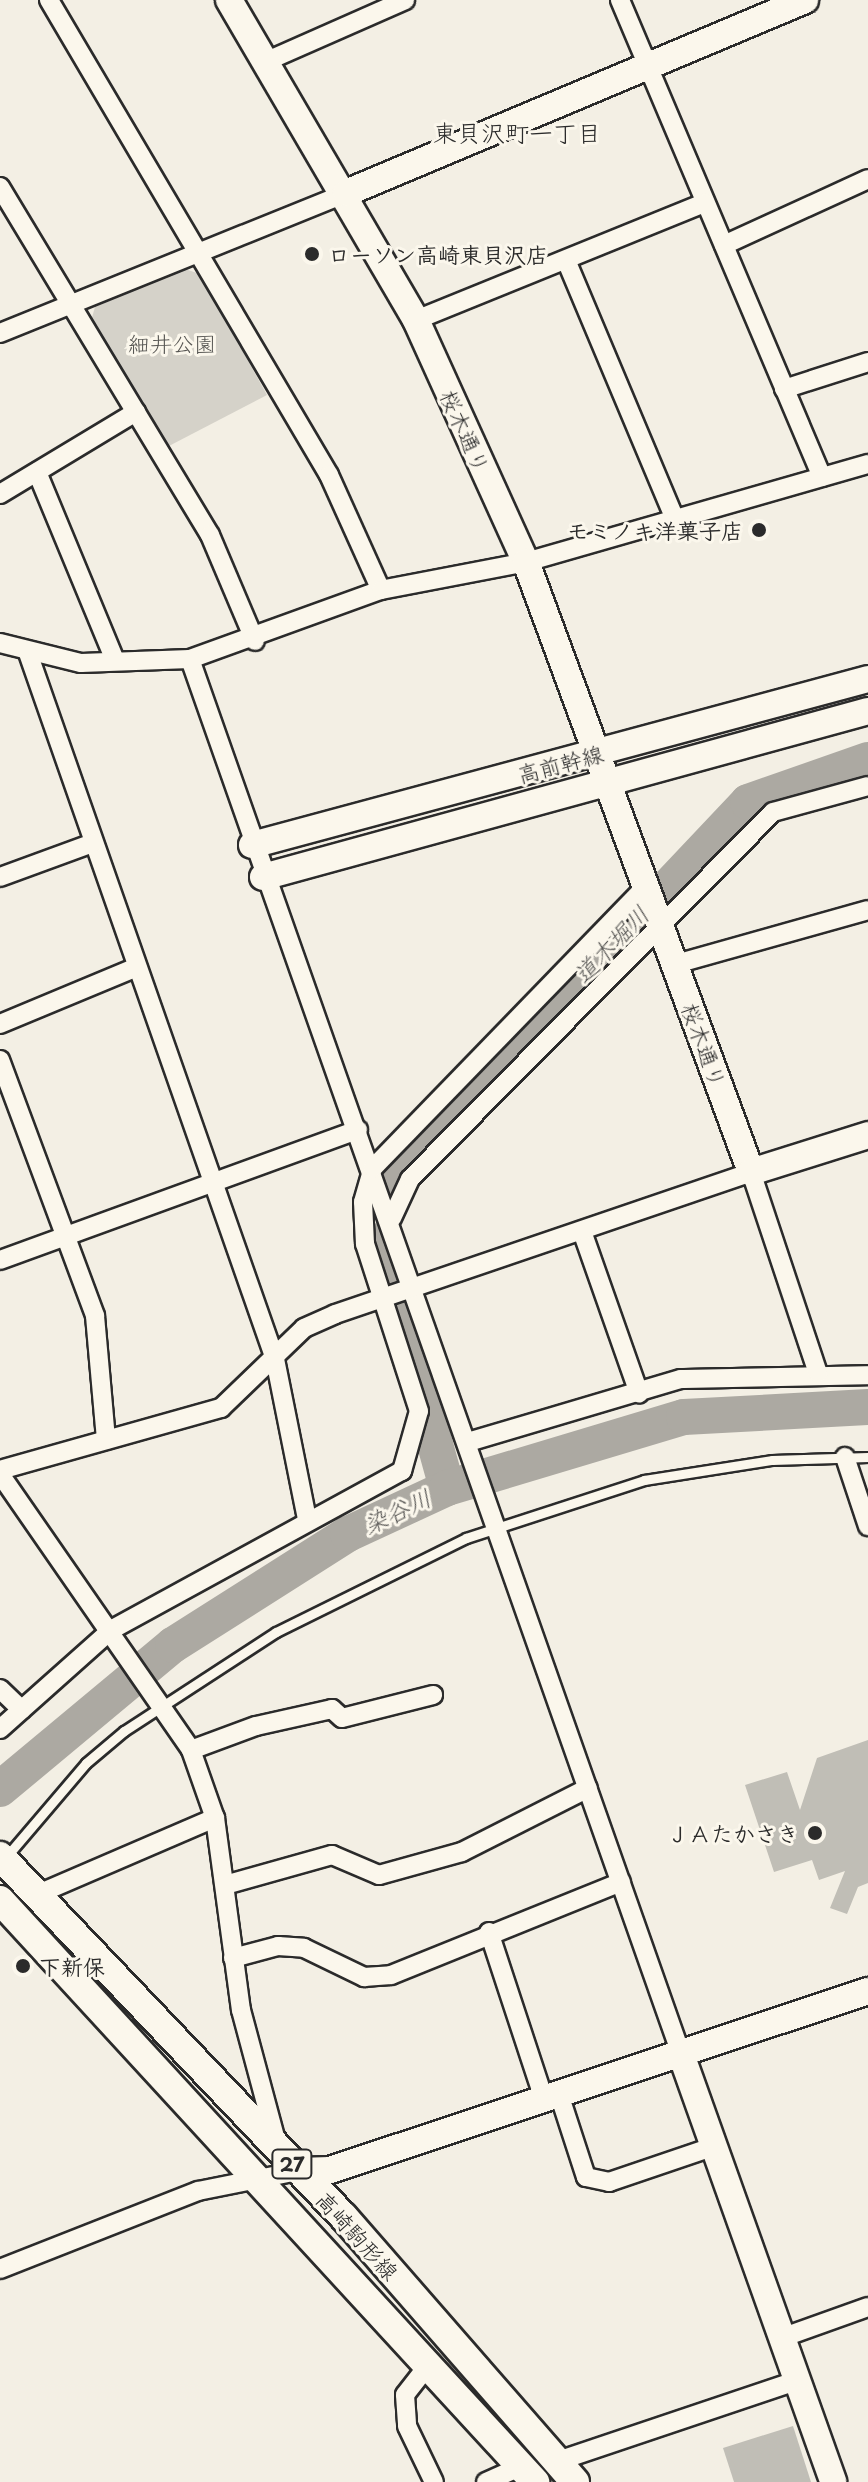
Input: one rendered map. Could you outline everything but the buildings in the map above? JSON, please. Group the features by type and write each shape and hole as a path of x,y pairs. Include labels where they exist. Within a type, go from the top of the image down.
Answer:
{"main road":[{"name":"高崎駒形線","path":"2,1858 298,2171 566,2471"},
{"name":"高崎駒形線","path":"0,1900 528,2474"}],"street":[{"path":"49,0 329,475 381,590"},
{"name":"桜木通り","path":"229,0 346,193 416,320 526,562 595,754 663,920 751,1172"},
{"path":"267,61 377,5 405,0"},
{"path":"620,0 652,69 704,203 822,477"},
{"path":"0,333 652,69 805,0"},
{"path":"724,245 868,179"},
{"path":"0,187 210,535 255,641"},
{"path":"416,320 704,203"},
{"path":"566,260 676,522"},
{"path":"784,389 868,362"},
{"path":"0,494 136,412"},
{"path":"0,643 28,653 115,660 190,659 255,641 381,590 526,562 676,522 868,464"},
{"path":"37,472 115,660"},
{"path":"28,653 275,1359 307,1519"},
{"path":"190,659 263,877 392,1218 411,1290 469,1446 833,2482"},
{"name":"高前幹線","path":"252,845 868,679"},
{"name":"高前幹線","path":"263,877 868,711"},
{"path":"392,1218 410,1179 773,812 868,786"},
{"path":"0,877 93,843"},
{"path":"0,1729 114,1634 307,1519 402,1471 419,1411 363,1216 373,1168 649,886"},
{"path":"676,964 868,910"},
{"path":"0,1024 137,967"},
{"path":"0,1060 95,1316 106,1440"},
{"path":"0,1260 358,1130"},
{"path":"278,2150 233,1958 215,1818 191,1750 0,1472 221,1408 304,1328 384,1297 583,1234 751,1172 868,1135"},
{"path":"751,1172 818,1373"},
{"path":"583,1234 639,1393"},
{"path":"469,1446 681,1379 818,1373 868,1375"},
{"path":"845,1457 868,1526"},
{"path":"0,1689 22,1710"},
{"path":"191,1750 256,1726 332,1709 342,1718 433,1695"},
{"path":"225,1885 332,1855 379,1875 462,1852 588,1788"},
{"path":"36,1895 215,1818"},
{"path":"233,1958 278,1946 304,1948 364,1977 391,1975 489,1932 621,1882"},
{"path":"489,1932 552,2100 586,2177 609,2182 715,2146"},
{"path":"0,2269 252,2177 330,2170 552,2100 868,1991"},
{"path":"784,2337 868,2307"},
{"path":"429,2364 405,2395 407,2426 431,2481"},
{"path":"566,2471 799,2380"},
{"path":"486,2482 528,2474"}],"lane":[{"path":"2,1858 86,1763 161,1704 211,1670 336,1599 494,1522 644,1480 772,1460 868,1457"}],"green space":[{"name":"細井公園","path":"185,269 200,274 267,395 167,447 91,321 95,307"}],"waterway":[{"name":"道木堀川","path":"390,1181 748,802 868,760"},
{"name":"道木堀川","path":"379,1241 447,1488"},
{"name":"染谷川","path":"0,1789 173,1645 348,1534 447,1488 684,1417 868,1407"}],"place":[{"name":"ローソン高崎東貝沢店","path":"312,254"},
{"name":"モミノキ洋菓子店","path":"759,530"},
{"name":"ＪＡたかさき","path":"815,1833"},
{"name":"下新保","path":"23,1966"}],"district":[{"name":"東貝沢町一丁目","path":"517,133"}]}
